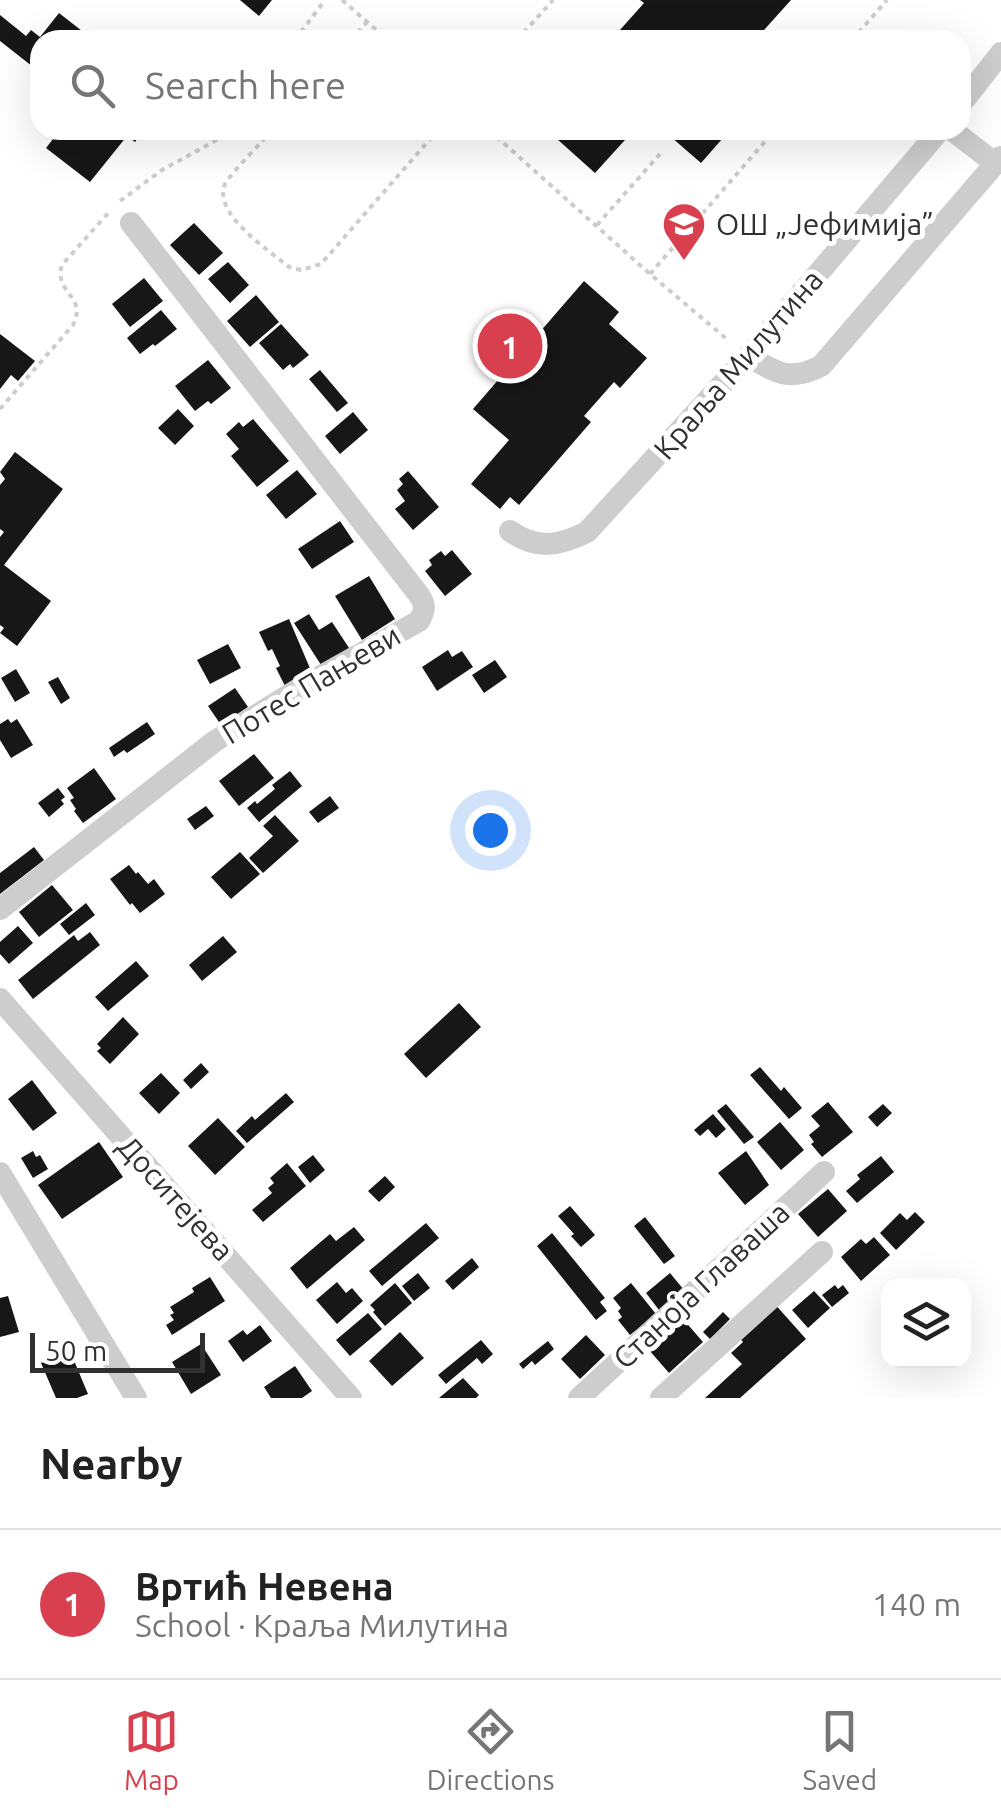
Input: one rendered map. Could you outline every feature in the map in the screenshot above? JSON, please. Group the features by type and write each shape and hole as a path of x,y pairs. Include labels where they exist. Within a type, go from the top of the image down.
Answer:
{"street":[{"path":"971,91 1001,53"},
{"name":"Краља Милутина","path":"510,531 534,544 549,544 587,532 748,356 932,140"},
{"path":"748,356 779,374 802,376 821,366 998,160 967,140"},
{"name":"Потес Пањеви","path":"0,909 215,741 419,620 424,612 419,595 131,222"},
{"name":"Доситејева","path":"0,1000 351,1398"},
{"name":"Станоја Главаша","path":"578,1398 824,1172"},
{"path":"0,1174 136,1398"},
{"path":"661,1398 822,1252"}],"path":[{"path":"302,30 324,0"},
{"path":"342,0 376,30"},
{"path":"526,30 552,0"},
{"path":"861,30 887,0"},
{"path":"360,30 367,22"},
{"path":"0,409 73,326 78,315 77,306 60,282 62,265 137,186 216,140"},
{"path":"263,140 225,184 224,200 231,218 290,267 301,270 321,264 429,140"},
{"path":"500,140 748,356"},
{"path":"650,274 765,140"},
{"path":"597,226 660,154"}],"building":[{"path":"240,0 272,0 259,16"},
{"path":"640,0 791,0 764,30 620,30 644,3"},
{"path":"59,13 81,30 46,30"},
{"path":"0,15 26,36 30,31 30,65 0,41"},
{"path":"52,140 124,140 90,182 46,148"},
{"path":"558,140 625,140 595,173"},
{"path":"675,140 721,140 701,163"},
{"path":"194,223 223,253 199,275 170,245"},
{"path":"228,262 249,285 230,303 208,279"},
{"path":"144,278 163,301 130,327 112,304"},
{"path":"584,281 619,312 609,324 647,358 620,388 614,382 584,416 591,422 519,505 510,497 500,509 471,484 509,440 473,409"},
{"path":"256,295 279,322 250,347 227,321"},
{"path":"161,310 177,329 140,354 127,338"},
{"path":"281,324 309,355 293,368 290,364 283,370 259,343"},
{"path":"0,334 35,361 18,381 11,375 0,389"},
{"path":"208,360 231,388 195,411 175,386"},
{"path":"320,370 348,403 337,412 309,379"},
{"path":"178,409 194,426 175,445 158,428"},
{"path":"353,412 368,430 340,454 325,436"},
{"path":"253,419 289,461 257,487 231,456 239,449 226,434 239,422 243,427"},
{"path":"15,452 63,489 4,565 51,601 17,646 0,633 4,628 0,625 0,537 4,532 0,529 0,485 5,479 0,472"},
{"path":"297,470 317,494 286,519 266,495"},
{"path":"408,471 439,507 413,530 395,509 405,501 397,490 403,484 399,479"},
{"path":"340,521 354,542 312,569 298,549"},
{"path":"452,550 472,574 445,596 425,571 432,565 429,560 441,551 445,556"},
{"path":"369,576 395,619 362,640 335,596"},
{"path":"309,614 319,630 332,622 351,651 323,668 294,623"},
{"path":"289,619 312,673 285,686 272,649 268,651 259,632"},
{"path":"228,644 241,668 210,684 197,660"},
{"path":"448,650 452,657 462,651 473,667 437,691 422,667"},
{"path":"495,660 507,677 484,693 472,675"},
{"path":"16,669 30,693 15,702 1,678"},
{"path":"58,677 70,698 61,704 48,682"},
{"path":"235,688 248,707 221,725 208,706"},
{"path":"8,719 11,723 17,719 33,745 11,758 0,740 0,724"},
{"path":"147,722 155,734 114,757 109,748"},
{"path":"254,754 274,778 239,806 219,781"},
{"path":"94,768 116,799 83,823 74,811 70,800 74,798 67,788"},
{"path":"290,771 302,786 259,822 247,808 275,789 272,785"},
{"path":"58,788 65,797 61,800 64,804 49,817 38,803"},
{"path":"330,796 339,808 318,823 309,812"},
{"path":"206,806 214,816 195,830 187,819"},
{"path":"275,815 299,841 263,873 249,858 273,836 263,826"},
{"path":"34,847 44,860 0,894 0,873"},
{"path":"240,852 260,874 231,899 211,877"},
{"path":"129,865 148,884 154,879 165,894 140,913 110,879"},
{"path":"52,885 73,910 39,937 19,912"},
{"path":"86,903 95,915 69,935 60,924"},
{"path":"18,926 33,943 9,964 0,954 0,942"},
{"path":"90,932 100,945 33,999 18,980 74,935 78,941"},
{"path":"223,936 237,952 202,981 189,965"},
{"path":"136,961 149,976 108,1011 95,997"},
{"path":"459,1003 481,1027 426,1078 404,1054"},
{"path":"123,1017 139,1034 110,1064 97,1051 101,1048 97,1044"},
{"path":"201,1063 209,1072 191,1089 183,1080"},
{"path":"760,1067 802,1108 789,1119 750,1075"},
{"path":"161,1073 180,1093 159,1114 139,1093"},
{"path":"32,1080 57,1113 33,1131 8,1099"},
{"path":"286,1093 294,1102 247,1143 236,1131"},
{"path":"828,1102 853,1132 822,1157 811,1144 814,1142 809,1135 820,1126 811,1116"},
{"path":"726,1104 754,1137 744,1144 717,1111"},
{"path":"883,1104 892,1113 877,1127 868,1117"},
{"path":"713,1114 726,1129 716,1138 708,1129 700,1136 694,1130"},
{"path":"218,1118 245,1147 215,1175 188,1146"},
{"path":"780,1122 804,1150 781,1170 757,1142"},
{"path":"99,1142 123,1177 62,1219 38,1185"},
{"path":"33,1151 48,1169 33,1178 21,1158"},
{"path":"746,1151 769,1185 745,1205 718,1173"},
{"path":"313,1155 325,1170 310,1183 298,1167"},
{"path":"881,1156 894,1172 857,1203 846,1191 860,1179 857,1175"},
{"path":"287,1163 306,1186 263,1222 252,1210 272,1193 268,1188 274,1183 270,1178"},
{"path":"385,1176 395,1187 379,1202 368,1191"},
{"path":"828,1189 847,1211 818,1237 798,1214"},
{"path":"570,1206 595,1235 581,1247 558,1216"},
{"path":"915,1212 925,1222 896,1250 880,1233 900,1213 907,1220"},
{"path":"645,1217 675,1256 664,1264 634,1226"},
{"path":"426,1223 439,1238 382,1286 369,1271"},
{"path":"354,1227 365,1240 307,1289 290,1268 330,1234 336,1241"},
{"path":"552,1233 605,1298 600,1302 607,1311 596,1320 537,1246"},
{"path":"874,1237 890,1255 861,1281 841,1257 861,1239 866,1244"},
{"path":"472,1258 479,1267 453,1290 445,1281"},
{"path":"418,1273 430,1288 414,1301 402,1286"},
{"path":"670,1273 684,1290 659,1310 646,1293"},
{"path":"210,1277 225,1301 172,1335 166,1325 174,1320 170,1307"},
{"path":"337,1282 346,1293 352,1288 363,1301 337,1324 316,1300"},
{"path":"395,1283 412,1303 385,1326 370,1305"},
{"path":"631,1283 656,1314 630,1335 618,1320 622,1317 618,1311 621,1308 613,1298"},
{"path":"835,1285 838,1289 843,1285 849,1293 832,1307 822,1295"},
{"path":"814,1291 830,1308 808,1328 792,1310"},
{"path":"8,1296 19,1332 0,1337 0,1298"},
{"path":"773,1302 806,1339 740,1398 705,1398 742,1364 731,1353 743,1342 737,1335"},
{"path":"723,1312 730,1319 710,1339 703,1332"},
{"path":"368,1313 382,1329 350,1356 336,1340"},
{"path":"683,1319 703,1342 669,1373 649,1350"},
{"path":"260,1325 272,1341 243,1362 228,1341 243,1330 247,1335"},
{"path":"400,1332 424,1358 392,1386 369,1361"},
{"path":"586,1335 605,1355 580,1379 561,1359"},
{"path":"481,1340 493,1354 482,1364 477,1358 446,1384 438,1375"},
{"path":"548,1341 554,1349 535,1365 532,1361 523,1369 519,1364"},
{"path":"201,1344 221,1375 191,1394 172,1362"},
{"path":"70,1351 88,1394 56,1398 41,1363"},
{"path":"295,1366 312,1391 302,1398 271,1398 264,1387"},
{"path":"463,1378 479,1395 476,1398 439,1398"}],"place":[{"name":"ОШ „Јефимија”","path":"684,262"},
{"name":"Вртић Невена","path":"510,346"}]}
